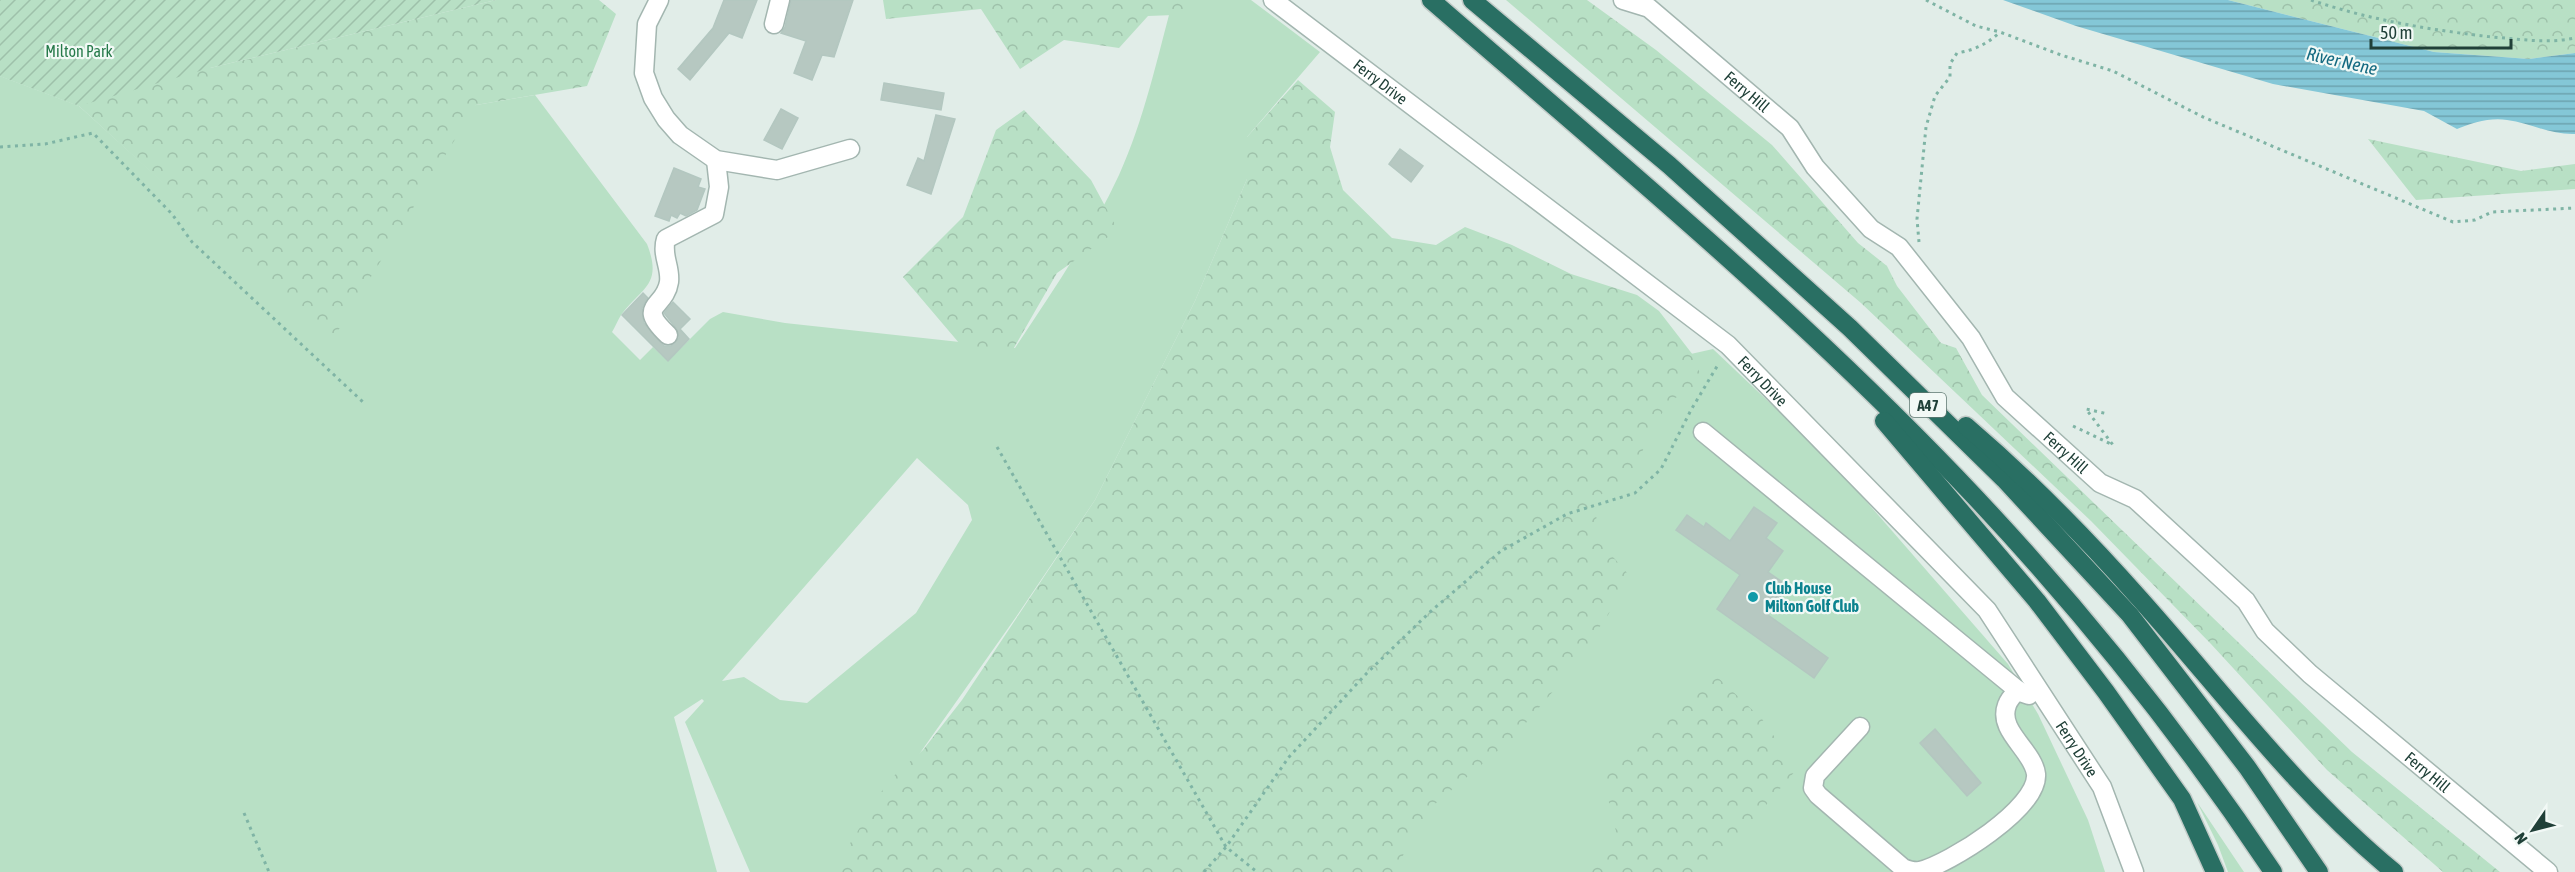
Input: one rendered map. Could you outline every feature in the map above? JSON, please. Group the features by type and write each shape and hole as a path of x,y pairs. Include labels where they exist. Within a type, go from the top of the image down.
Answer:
{"highway":[{"name":"A47","path":"1431,0 1696,230 1815,339 1956,477 2044,574 2152,705 2223,796 2273,872"},
{"name":"A47","path":"1472,0 1669,165 1850,328 2015,468 2140,599 2266,748 2322,807 2394,872"},
{"name":"A47","path":"1850,328 2004,479 2130,615 2247,767 2319,872"},
{"name":"A47","path":"1815,339 2037,601 2106,692 2182,799 2215,872"}],"street":[{"path":"659,0 647,24 644,73 653,98 666,119 680,135 716,160 777,170 850,149"},
{"path":"774,24 780,0"},
{"name":"Ferry Drive","path":"1273,0 1728,345 1987,610 2102,787 2134,872"},
{"name":"Ferry Hill","path":"1623,0 1648,8 1790,128 1815,167 1871,229 1899,247 1971,338 2005,397 2100,483 2135,499 2246,601 2265,631 2310,674 2548,872"},
{"path":"668,335 654,322 653,310 669,282 663,248 666,239 714,214 719,187 716,160"},
{"path":"1704,432 2018,690 2047,701"},
{"path":"1860,727 1815,777 1813,788 1818,795 1903,868 1920,871 1955,854 2011,816 2033,787 2036,776 2032,762 2009,727 2006,715 2007,704 2018,690"}],"path":[{"path":"1926,0 1976,26 2113,71 2203,117 2453,222 2475,220 2492,212 2575,208"},
{"path":"2311,0 2339,9 2433,30 2553,43 2575,38"},
{"path":"1917,219 1926,127 1935,96 1950,77 1950,64 1958,53 1971,51 1988,43 2000,32"},
{"path":"0,147 45,144 93,133 172,214 192,242 363,402"},
{"path":"1204,872 1226,847 1289,757 1367,673 1430,612 1501,551 1567,514 1635,493 1661,469 1691,410 1712,379 1728,345"},
{"path":"2073,426 2113,445 2086,409 2108,414"},
{"path":"998,447 1226,847 1257,872"},
{"path":"244,813 269,872"}],"green space":[{"path":"0,0 210,68 496,0 599,0 616,14 587,86 476,105 333,339 79,106 0,76"},
{"name":"Milton Park","path":"0,0 496,0 210,68 79,106 0,76"},
{"path":"883,0 1203,0 1200,14 1148,16 1119,48 1064,40 1020,69 981,9 886,19"},
{"path":"1173,0 1251,0 1320,52 1247,137 1247,179 1195,301 1095,500 1016,617 836,872 750,872 685,722 704,701 702,699 674,717 717,872 0,872 0,76 79,106 188,205 476,105 535,95 647,244 653,268 651,277 643,291 621,315 612,332 640,360 653,347 668,361 710,319 723,312 785,323 1015,348 1083,242 1119,175 1143,111","holes":["917,458 968,505 972,520 916,613 807,703 780,700 744,677 722,681"]},
{"path":"1506,0 1587,0 1656,50 1772,145 1858,243 1887,266 1897,286 1941,343 1956,348 1982,395 2352,752 2500,872 2443,872 2327,770 2211,644 2091,521 1861,303"},
{"path":"2228,0 2575,0 2575,53 2529,59 2434,52"},
{"path":"1298,80 1335,112 1330,147 1343,190 1392,238 1436,245 1465,227 1512,245 1571,274 1637,295 1659,311 1693,355 1704,384 1669,401 1648,438 1632,476 1595,498 1598,540 1629,575 1608,615 1561,682 1513,738 1428,810 1394,872 830,872 843,855 888,781 923,750 962,700 1095,500 1195,301 1247,179 1247,137"},
{"path":"1024,110 1091,180 1118,230 1057,273 1011,353 965,350 903,277 963,217 996,130"},
{"path":"2368,139 2521,171 2575,164 2575,189 2416,200"},
{"path":"1713,349 1832,462 2008,664 2038,714 2088,820 2105,872 1120,872 1566,382"},
{"path":"1712,672 1762,719 1797,769 1706,872 1586,872 1619,844 1603,778"},
{"path":"2197,802 2244,872 2228,872"}],"water":[{"name":"River Nene","path":"2003,0 2228,0 2434,52 2529,59 2575,53 2575,134 2557,133 2501,119 2481,121 2457,129 2424,111 2273,84 2076,26"}],"building":[{"path":"724,0 757,0 742,38 729,33 690,80 678,69 713,28"},
{"path":"791,0 853,0 834,57 822,55 812,80 794,73 806,41 781,33 785,27"},
{"path":"884,83 944,93 941,110 881,100"},
{"path":"781,109 798,118 782,149 764,140"},
{"path":"936,115 955,119 931,194 907,185 918,158 924,161"},
{"path":"1400,149 1423,166 1411,182 1389,164"},
{"path":"674,168 701,179 698,187 705,189 697,210 686,216 680,213 677,218 671,215 669,221 655,216"},
{"path":"643,293 648,298 642,308 644,323 664,346 671,346 679,338 676,328 664,313 673,302 690,319 680,329 689,339 668,361 622,315"},
{"name":"Club House Milton Golf Club","path":"1754,507 1777,523 1766,538 1783,551 1768,572 1788,586 1768,615 1828,658 1814,678 1717,609 1740,575 1676,530 1687,515 1704,527 1706,523 1730,541"},
{"path":"1935,729 1981,783 1967,796 1920,743"}],"place":[{"name":"Club House Milton Golf Club","path":"1753,597"}]}
